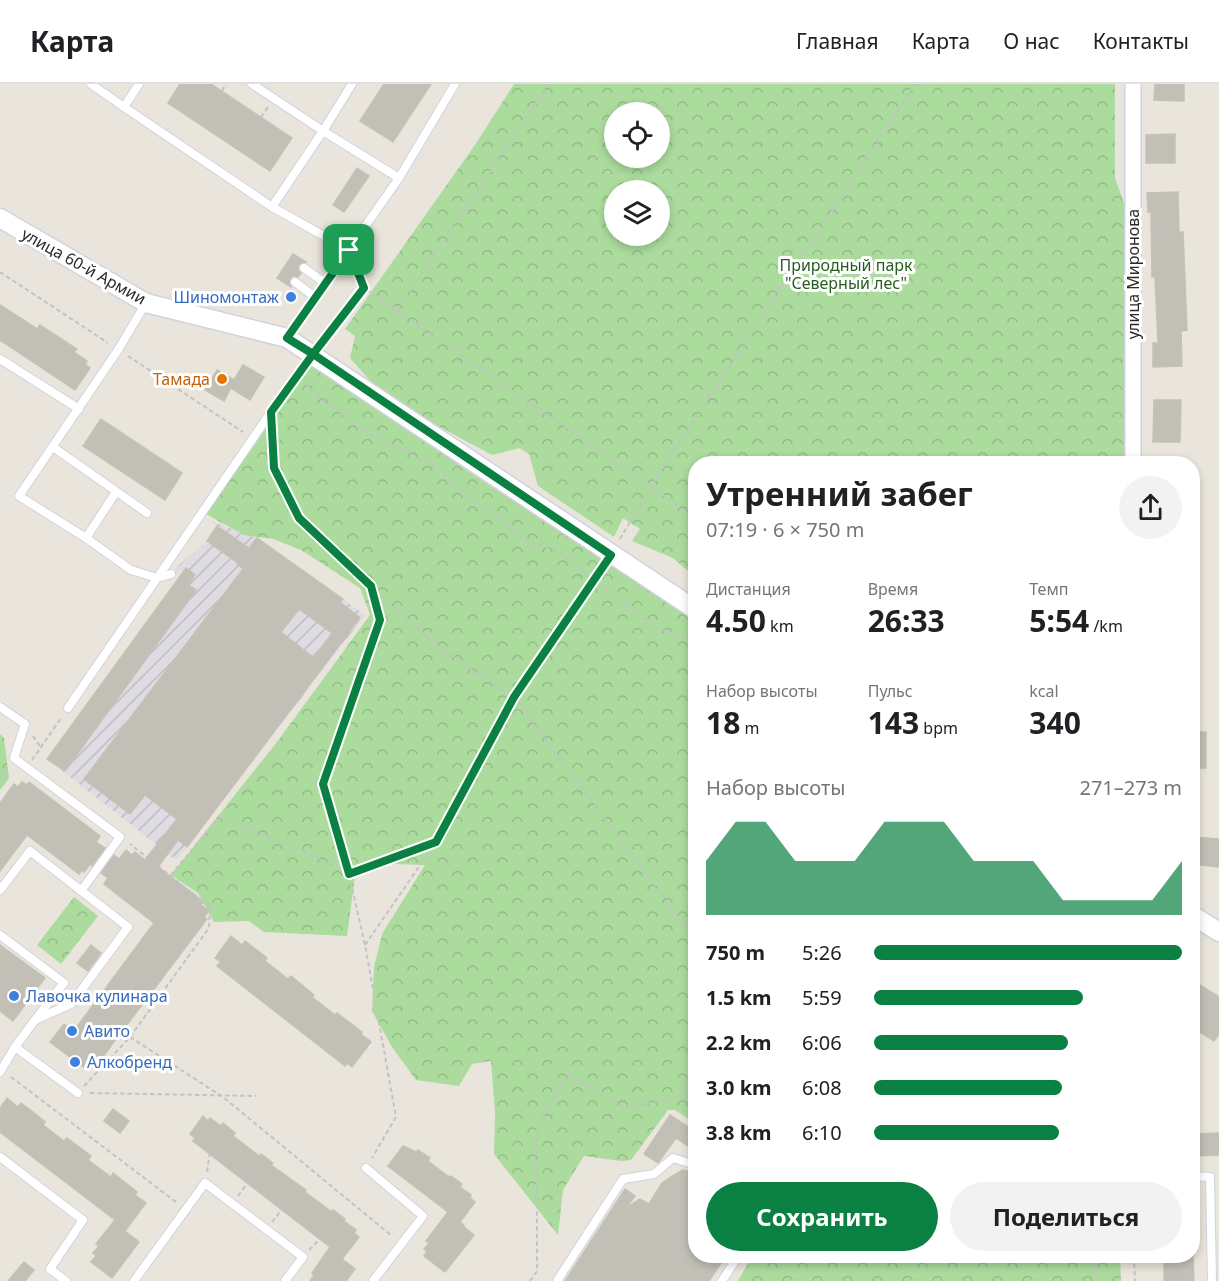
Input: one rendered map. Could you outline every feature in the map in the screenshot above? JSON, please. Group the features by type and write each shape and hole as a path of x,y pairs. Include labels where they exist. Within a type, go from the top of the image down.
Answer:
{"street":[{"name":"улица Миронова","path":"1132,456 1133,84"},
{"name":"улица 60-й Армии","path":"0,218 33,231 146,303 287,338 688,605"},
{"path":"1200,920 1219,932"}],"lane":[{"path":"91,84 272,207 349,250"},
{"path":"124,107 139,84"},
{"path":"252,84 322,131 399,178"},
{"path":"272,207 352,84"},
{"path":"287,338 399,178 455,84"},
{"path":"304,268 326,283"},
{"path":"295,282 315,297"},
{"path":"146,303 118,350 19,496 86,538 131,570 157,578 171,574"},
{"path":"68,708 313,354"},
{"path":"0,359 78,409"},
{"path":"53,447 147,513"},
{"path":"86,538 116,492"},
{"path":"0,707 25,723 14,758 120,837 81,891"},
{"path":"0,890 30,851 128,927 71,1004 35,1020"},
{"path":"0,935 64,982 15,1047 1,1071"},
{"path":"15,1047 78,1092"},
{"path":"0,1157 83,1220 50,1269 61,1280"},
{"path":"557,1281 623,1179 654,1174 673,1158 688,1163"},
{"path":"366,1168 423,1216 374,1281"},
{"path":"1200,1176 1210,1177 1212,1281"},
{"path":"134,1281 205,1183 303,1257 285,1281"},
{"path":"722,1281 734,1263"}],"path":[{"path":"222,91 226,84"},
{"path":"397,311 549,84"},
{"path":"365,945 436,842 514,697 611,555 651,486 915,84"},
{"path":"349,250 364,288 688,514"},
{"path":"313,354 364,288"},
{"path":"297,376 327,404 382,442 403,449 439,470 471,500 486,508 527,540 558,551 650,624 688,641"},
{"path":"271,412 274,468 299,518 427,637 468,668 514,697 688,930"},
{"path":"366,1168 396,1117 365,945 349,874 323,784 380,620 371,586"},
{"path":"28,767 40,746 68,708"},
{"path":"171,875 219,817 306,852 349,874 436,842"},
{"path":"78,1092 130,1036 209,928 210,907 120,837"},
{"path":"130,1036 223,1097 402,1244"},
{"path":"1,1071 185,1210"},
{"path":"530,1281 537,1271 537,1130 567,1074 626,1108 679,1097 688,1101"},
{"path":"679,1097 688,1081"},
{"path":"78,1092 256,1096"},
{"path":"205,1183 210,1152"},
{"path":"232,1203 249,1181"},
{"path":"267,1230 284,1208"},
{"path":"303,1257 322,1237"},
{"path":"1096,1263 1097,1281"},
{"path":"1134,1263 1135,1281"}],"shaded area":[{"path":"211,521 257,538 365,615 176,860 47,759 185,569 173,575 179,565 207,541 217,526"}],"green space":[{"name":"Природный парк \"Северный лес\"","path":"514,84 1115,84 1115,178 1133,228 1133,456 688,456 688,571 673,558 632,541 640,529 623,518 614,537 538,486 529,454 520,448 492,455 434,424 373,384 350,358 355,336 345,329 477,142"},
{"path":"311,363 465,469 633,579 637,577 688,610 688,1119 675,1110 668,1110 631,1160 621,1161 584,1156 563,1190 558,1235 494,1154 495,1113 491,1061 472,1064 459,1086 416,1080 392,1047 372,1011 374,967 382,934 425,865 366,863 356,869 347,936 264,932 249,921 214,922 198,893 171,875 277,742 370,615 360,588 301,550 273,539 244,535 206,514"},
{"path":"0,734 4,738 9,778 0,790"},
{"path":"74,897 98,916 61,964 37,945"},
{"path":"748,1263 1120,1263 1121,1281 738,1281"}],"building":[{"path":"180,84 211,84 292,138 270,171 168,103"},
{"path":"384,84 431,84 393,142 360,121"},
{"path":"1155,84 1184,84 1184,101 1154,100"},
{"path":"1175,134 1175,163 1146,163 1146,135"},
{"path":"357,168 369,176 344,212 333,205"},
{"path":"1178,192 1179,232 1183,232 1187,330 1181,331 1182,366 1153,367 1153,343 1158,343 1155,277 1152,277 1151,212 1148,212 1147,193"},
{"path":"293,254 306,262 299,265 298,270 301,273 298,277 293,276 290,279 291,287 277,278"},
{"path":"0,305 37,329 40,325 77,349 74,352 87,361 85,364 90,368 75,390 0,340"},
{"path":"243,365 264,377 250,400 231,388 224,401 205,390 217,370 234,380"},
{"path":"1154,400 1181,400 1180,442 1153,442"},
{"path":"101,419 182,473 165,500 83,446"},
{"path":"217,526 249,548 257,538 343,599 340,602 360,618 187,847 178,840 158,867 199,898 198,900 203,903 201,905 209,911 204,917 207,919 95,1067 86,1069 50,1042 64,1024 73,1031 154,923 104,884 108,878 101,873 114,855 119,859 126,850 132,855 135,852 145,860 177,819 145,795 130,814 84,779 243,569 207,541","holes":["299,609 332,633 314,658 281,632"]},
{"path":"186,568 195,575 188,585 196,590 65,771 47,759"},
{"path":"1200,732 1206,732 1206,768 1200,768"},
{"path":"22,782 27,785 29,782 100,836 96,842 105,848 92,866 90,864 84,872 82,870 79,874 27,835 0,871 0,803 14,784 18,787"},
{"path":"1200,838 1219,839 1219,867 1200,865"},
{"path":"231,936 242,945 245,941 267,958 265,961 288,979 291,976 314,995 312,997 362,1032 361,1034 371,1042 352,1067 347,1063 345,1066 217,966 221,962 215,958"},
{"path":"0,945 45,978 13,1021 0,1011"},
{"path":"91,945 101,953 88,971 77,963"},
{"path":"1200,985 1219,997 1219,1034 1214,1041 1200,1032"},
{"path":"7,1098 18,1107 21,1103 37,1115 45,1122 43,1125 64,1141 67,1138 91,1156 88,1160 111,1177 113,1173 137,1192 135,1195 146,1203 125,1231 139,1242 112,1278 91,1262 96,1256 93,1253 99,1246 96,1244 115,1220 0,1132 0,1108"},
{"path":"113,1109 129,1121 120,1133 104,1121"},
{"path":"670,1115 688,1127 688,1146 676,1138 658,1163 644,1154"},
{"path":"203,1116 208,1121 210,1118 221,1126 223,1123 235,1133 233,1136 259,1156 261,1154 273,1163 271,1165 332,1212 333,1210 345,1219 344,1221 356,1230 354,1233 359,1237 342,1259 355,1269 346,1281 310,1281 314,1275 312,1273 330,1247 193,1141 195,1138 190,1134"},
{"path":"1219,1133 1219,1155 1200,1156 1200,1134"},
{"path":"403,1146 416,1152 418,1150 430,1158 428,1161 462,1184 460,1187 471,1195 470,1198 475,1202 460,1222 474,1235 445,1272 424,1256 427,1252 424,1249 429,1243 426,1241 448,1212 388,1166"},
{"path":"682,1170 688,1171 688,1263 721,1263 709,1281 565,1281 625,1189 635,1196 626,1208 640,1199 649,1204 662,1183"},
{"path":"24,1262 34,1270 25,1281 8,1281"},
{"path":"1164,1263 1193,1263 1194,1281 1164,1281"}],"place":[{"name":"Шиномонтаж","path":"291,297"},
{"name":"Тамада","path":"222,379"},
{"name":"Лавочка кулинара","path":"14,996"},
{"name":"Авито","path":"72,1031"},
{"name":"Алкобренд","path":"75,1062"}],"route":[{"path":"349,250 287,338 313,354 271,412 274,468 299,518 371,586 380,620 323,784 349,874 436,842 514,697 611,555 313,354 364,288 349,250"}]}
